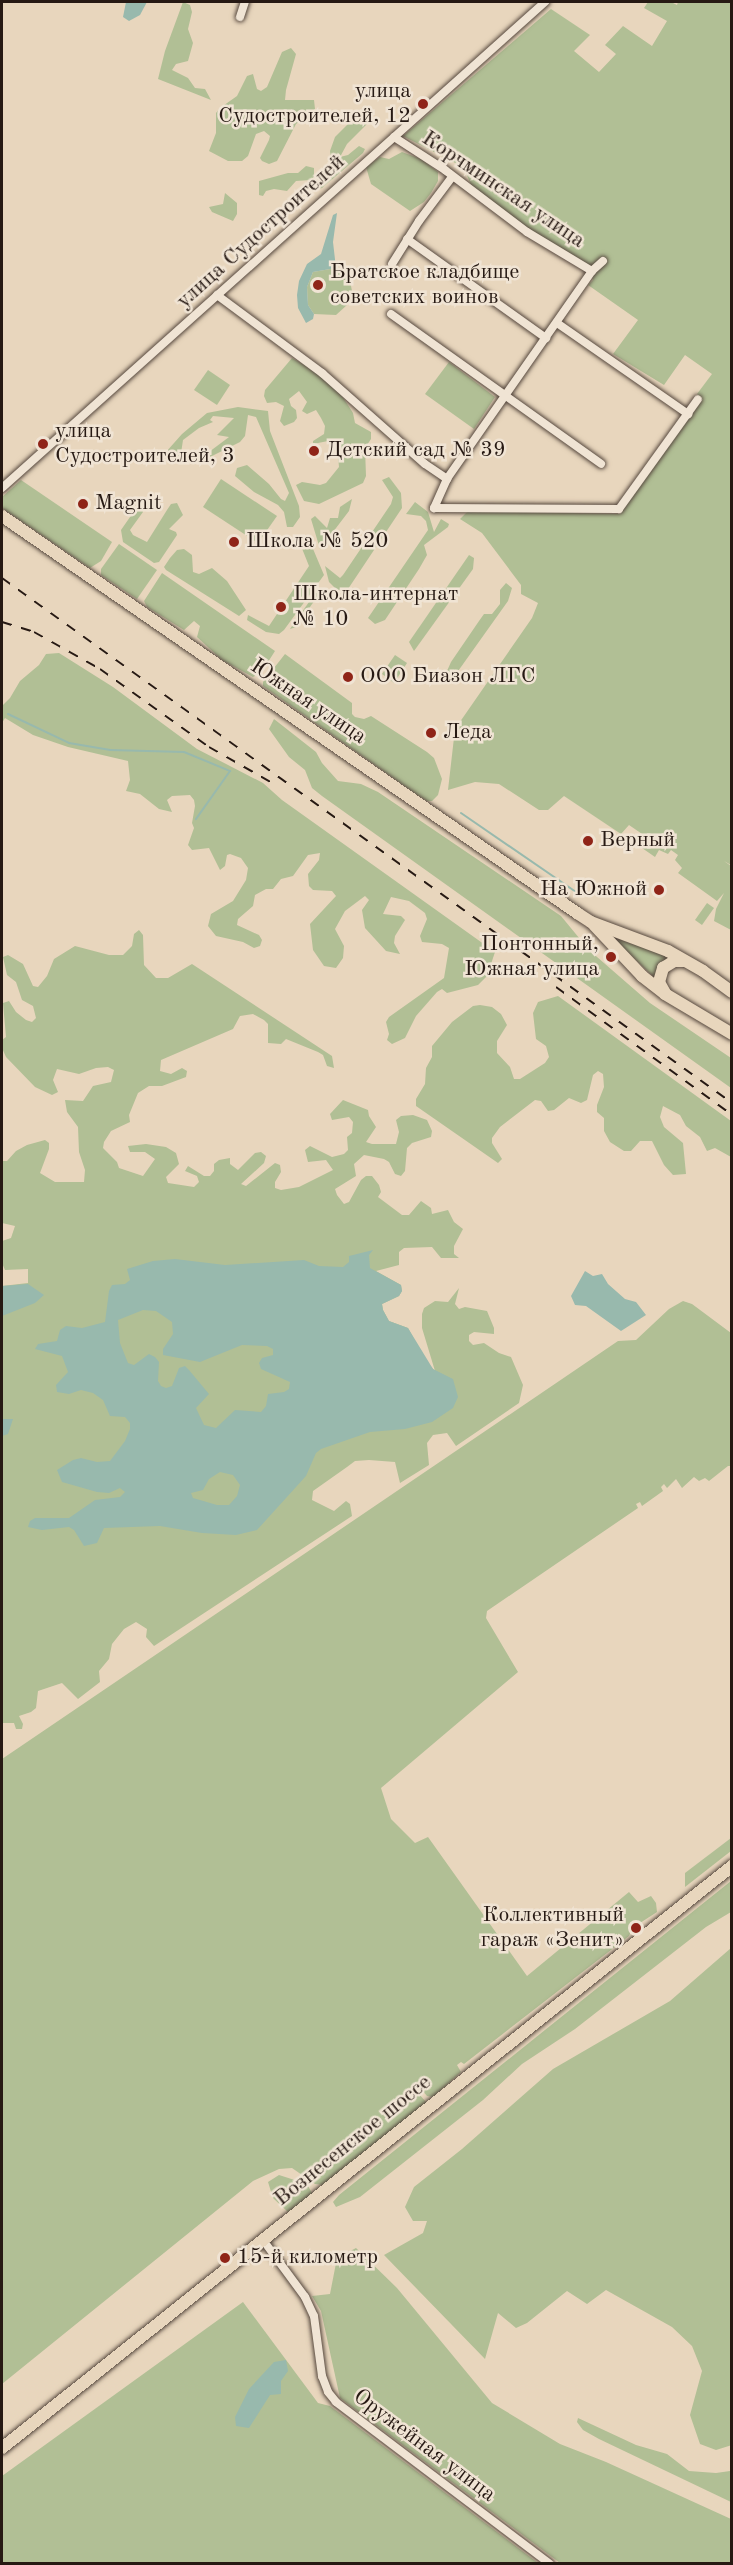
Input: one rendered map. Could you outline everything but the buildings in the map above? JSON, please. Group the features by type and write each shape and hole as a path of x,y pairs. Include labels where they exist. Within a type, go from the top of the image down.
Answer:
{"main road":[{"name":"Южная улица","path":"2,516 591,922"},
{"path":"591,922 668,951 703,971 732,992"},
{"path":"591,922 642,975 665,994 732,1034"},
{"path":"665,994 659,982 663,968 674,961 688,963"},
{"path":"703,971 732,981"},
{"name":"Вознесенское шоссе","path":"2,2448 732,1866"}],"street":[{"path":"240,17 245,2"},
{"name":"улица Судостроителей","path":"2,489 544,2"},
{"name":"Корчминская улица","path":"394,137 527,232 592,271"},
{"path":"392,264 407,239 452,177"},
{"path":"407,239 546,338"},
{"path":"603,261 592,271 447,479 437,496 434,508 619,510 698,399"},
{"path":"217,296 322,373 425,464 447,479"},
{"path":"391,314 602,464"},
{"path":"557,323 688,414"},
{"name":"Оружейная улица","path":"263,2240 305,2297 314,2316 322,2376 328,2392 336,2402 550,2564"}],"green space":[{"path":"183,2 190,5 192,12 188,29 193,43 188,61 176,64 172,70 188,78 195,88 205,89 211,100 158,79 165,51"},
{"path":"648,2 671,2 677,5 678,2 731,2 731,865 724,861 731,866 731,930 714,921 716,909 724,893 717,901 678,873 682,868 675,860 678,855 671,850 668,854 659,850 655,857 642,848 648,838 629,825 621,834 564,796 548,810 539,810 499,784 475,782 448,790 455,729 532,618 538,603 521,594 521,585 482,533 460,519 467,512 478,511 620,514 701,399 697,394 712,374 685,355 664,385 613,354 638,320 588,285 593,280 588,269 474,191 463,167 403,136 551,9 590,35 574,51 599,72 616,54 605,45 623,26 652,46 667,21 644,8"},
{"path":"291,48 296,54 285,100 314,100 315,109 296,124 277,161 269,164 260,158 270,136 264,131 256,134 248,156 242,161 228,161 209,151 216,133 216,113 237,96 247,76 253,74 257,89 261,91 267,87 282,52"},
{"path":"365,111 369,114 368,123 347,144 340,157 348,155 359,146 365,149 363,153 322,188 316,190 314,185 332,168 330,151 335,137 356,116"},
{"path":"402,152 421,159 438,172 438,181 431,193 424,202 410,211 371,184 366,167 380,157 389,159"},
{"path":"306,166 314,168 314,177 310,180 296,181 287,191 274,189 266,191 263,196 259,195 259,181 288,173 298,173"},
{"path":"225,193 237,203 237,214 233,221 212,212 209,207 223,204"},
{"path":"336,268 347,273 350,281 352,291 347,305 336,315 314,314 308,305 307,287 313,272"},
{"path":"292,358 324,376 339,391 353,413 355,423 371,432 371,439 365,448 366,476 363,483 319,504 304,501 296,485 302,482 320,485 326,483 339,467 338,456 328,441 313,444 313,441 324,434 325,426 321,418 316,410 307,414 302,411 307,402 299,391 289,399 291,406 296,410 297,418 294,422 284,426 280,421 284,406 276,402 267,403 264,396 265,390"},
{"path":"449,362 495,397 474,429 425,394"},
{"path":"208,370 230,385 217,405 194,390"},
{"path":"238,407 268,411 270,431 299,506 300,517 293,527 287,527 284,512 278,505 254,492 235,476 237,468 247,465 269,484 281,499 285,501 289,493 256,417 248,415 245,436 240,442 210,457 209,452 229,437 217,435 234,418 213,416 210,420 213,422 199,428 183,440 180,460 171,462 168,459 166,452 182,434 207,413"},
{"path":"389,477 401,493 402,508 348,589 337,590 329,582 325,566 340,578 343,575 391,504 393,497 382,480"},
{"path":"221,479 277,516 258,543 203,507"},
{"path":"21,480 112,542 101,561 90,568 2,508 2,497"},
{"path":"352,499 349,511 320,549 311,519 315,516 327,528 330,518 338,518 340,507"},
{"path":"415,502 428,512 434,532 441,519 449,524 424,545 427,555 419,569 385,620 375,624 368,618 428,530 426,521 421,516 406,514"},
{"path":"177,503 183,515 169,529 177,535 159,562 154,563 123,542 121,530 137,507 141,506 143,512 130,530 133,535 147,542 171,504"},
{"path":"308,537 324,575 284,630 279,634 266,632 247,620 248,615 269,626 309,566 301,546"},
{"path":"119,544 157,570 137,599 101,575 101,569"},
{"path":"184,549 192,555 193,572 199,574 212,568 227,581 246,610 239,616 166,570 164,567 170,558 177,550"},
{"path":"469,555 474,558 473,569 414,651 409,642"},
{"path":"162,573 275,651 261,673 253,677 222,660 197,637 200,626 194,621 184,630 147,607 144,601"},
{"path":"506,583 512,588 508,601 456,674 450,676 447,671 451,662 484,614 492,614 500,604 500,590"},
{"path":"316,592 319,592 317,597 296,627 290,629"},
{"path":"59,653 113,687 197,749 263,783 282,800 495,952 487,976 478,985 447,993 442,989 437,992 416,1016 405,1038 392,1044 387,1040 389,1034 386,1022 389,1017 444,978 449,948 442,944 422,942 420,936 427,919 425,913 409,901 391,897 383,914 401,916 405,920 395,936 394,943 400,954 386,951 365,928 362,910 369,900 365,896 345,911 335,929 344,946 343,958 336,968 324,966 313,950 310,924 336,896 332,891 313,890 309,886 308,874 319,860 320,853 308,855 293,876 281,879 273,889 266,889 255,895 253,906 238,919 237,925 259,935 262,940 260,946 254,948 243,942 216,936 208,926 211,914 233,901 246,880 248,868 241,858 230,854 227,855 225,866 220,870 209,848 192,850 188,845 194,828 192,823 195,806 190,795 172,796 167,800 172,812 159,809 140,794 126,791 130,780 128,761 68,747 33,735 5,718 2,723 2,706 10,698 20,681 39,665 46,654"},
{"path":"285,654 352,703 352,714 355,717 364,719 371,716 434,758 442,779 438,795 432,801 427,801 263,686 263,682"},
{"path":"395,655 407,663 394,683 382,674"},
{"path":"274,719 316,752 322,763 338,781 361,784 378,792 561,916 589,950 650,1003 731,1058 731,1088 312,788 305,770 289,757 269,729"},
{"path":"707,903 714,908 702,925 695,920"},
{"path":"139,930 143,935 144,965 156,978 168,978 192,964 332,1056 334,1068 327,1066 323,1055 286,1039 281,1044 268,1043 268,1024 264,1020 253,1014 240,1016 233,1029 161,1060 160,1071 171,1074 182,1068 187,1071 186,1077 162,1086 149,1086 138,1093 129,1115 130,1122 111,1131 104,1142 103,1148 117,1162 119,1168 143,1176 155,1159 145,1152 130,1152 128,1146 146,1144 166,1147 176,1153 179,1164 166,1177 168,1183 194,1187 199,1182 197,1176 185,1171 188,1166 204,1176 210,1176 214,1171 214,1164 219,1160 230,1158 230,1164 238,1170 255,1153 261,1152 266,1156 264,1163 241,1184 246,1186 275,1163 280,1165 281,1172 275,1182 275,1188 281,1190 299,1187 333,1170 326,1160 308,1162 305,1150 310,1146 332,1157 344,1154 348,1150 347,1137 352,1133 353,1122 349,1117 332,1120 330,1114 343,1100 368,1110 376,1127 366,1142 372,1144 396,1144 399,1132 396,1120 401,1116 413,1115 427,1120 432,1131 431,1137 412,1143 407,1148 405,1171 401,1176 395,1174 389,1162 384,1159 364,1155 354,1164 356,1176 335,1189 337,1195 344,1204 349,1202 361,1180 366,1176 372,1176 381,1192 378,1197 402,1215 409,1215 421,1201 431,1208 432,1214 448,1210 454,1222 463,1229 454,1246 454,1254 459,1258 441,1258 432,1247 404,1248 399,1252 399,1265 376,1271 401,1285 402,1291 399,1296 382,1304 383,1310 389,1321 408,1328 426,1361 435,1371 422,1328 422,1314 424,1308 435,1301 448,1302 459,1288 455,1304 459,1309 465,1307 487,1311 494,1328 494,1334 474,1332 469,1335 469,1341 473,1345 484,1343 499,1353 511,1357 523,1385 519,1403 456,1446 447,1433 433,1435 427,1443 429,1465 400,1483 395,1462 355,1461 313,1491 312,1500 334,1511 346,1501 350,1504 352,1516 154,1646 146,1637 147,1629 136,1622 124,1629 112,1644 109,1659 99,1671 100,1682 78,1699 62,1683 38,1691 36,1708 19,1716 23,1724 22,1729 16,1729 14,1723 2,1723 2,1286 28,1283 28,1269 5,1270 2,1263 2,1241 11,1238 15,1226 2,1223 2,1161 7,1161 16,1151 27,1145 45,1140 49,1143 49,1149 40,1173 55,1182 84,1182 85,1170 79,1152 78,1127 67,1112 65,1100 83,1101 93,1086 111,1082 114,1070 108,1067 96,1068 79,1074 57,1069 53,1080 58,1092 52,1095 35,1087 6,1057 2,1048 2,1040 6,1037 3,1003 9,1001 16,1012 26,1020 32,1022 36,1018 33,1006 22,1000 16,982 7,975 3,957 8,955 23,964 33,986 38,987 47,976 54,959 75,946 109,955 123,955 132,946 134,934"},
{"path":"618,939 670,957 656,979 618,943"},
{"path":"558,996 731,1121 731,1157 715,1148 707,1151 700,1137 686,1126 680,1115 663,1106 660,1117 664,1127 683,1143 686,1174 673,1175 664,1165 652,1141 640,1141 631,1151 624,1151 610,1142 604,1131 604,1118 597,1112 597,1105 604,1087 603,1074 598,1071 593,1075 587,1100 581,1103 569,1098 554,1110 548,1111 541,1101 535,1100 500,1127 492,1138 492,1143 502,1159 498,1163 416,1106 416,1099 425,1084 426,1068 432,1057 432,1046 452,1022 473,1006 492,1007 501,1014 507,1025 497,1041 497,1053 510,1067 514,1079 520,1079 545,1063 549,1057 546,1046 536,1039 533,1013 538,1002"},
{"path":"683,1301 692,1304 731,1333 731,1466 709,1481 705,1478 699,1481 694,1477 682,1488 676,1479 667,1488 664,1484 661,1487 663,1491 642,1506 640,1502 636,1504 638,1508 487,1611 486,1618 518,1672 381,1788 391,1819 415,1843 428,1837 527,1976 629,1892 638,1902 651,1896 656,1903 657,1912 640,1923 635,1923 629,1936 464,2064 461,2062 457,2065 461,2072 433,2097 427,2096 422,2090 418,2093 427,2103 324,2185 315,2184 292,2168 279,2169 253,2181 2,2384 2,1759 618,1341 636,1340 669,1309"},
{"path":"731,1838 731,1851 685,1887 685,1873"},
{"path":"731,1881 731,1912 706,1927 575,2029 522,2064 483,2100 360,2197 336,2207 333,2202 339,2195"},
{"path":"731,1948 732,2445 716,2450 700,2444 690,2415 702,2371 692,2346 672,2327 606,2290 587,2304 567,2291 527,2323 516,2328 498,2313 485,2359 384,2255 423,2233 427,2221 413,2221 405,2207 414,2187 462,2149 553,2069 670,2001"},
{"path":"279,2175 307,2184 313,2195 289,2213 273,2198 268,2182"},
{"path":"356,2248 397,2288 492,2403 560,2444 606,2462 731,2519 731,2563 560,2563 340,2398 321,2311 312,2296 330,2294 337,2258"},
{"path":"243,2302 318,2403 330,2406 538,2563 2,2563 2,2476"},
{"path":"578,2418 636,2445 667,2454 689,2471 716,2473 730,2471 731,2456 731,2502 599,2439 583,2430 577,2422"}],"water":[{"path":"126,2 147,2 140,15 129,21 123,17"},
{"path":"337,213 333,242 336,268 313,272 307,287 308,305 314,314 313,319 306,323 298,308 299,281 307,264 321,254 333,215"},
{"path":"373,1250 369,1255 370,1268 401,1285 402,1291 399,1296 382,1304 383,1310 389,1321 408,1328 433,1369 453,1379 458,1397 453,1408 432,1422 405,1429 370,1432 321,1449 316,1453 306,1476 257,1530 236,1535 202,1533 160,1526 104,1528 97,1543 84,1546 74,1530 69,1527 42,1530 28,1527 30,1521 35,1518 69,1518 95,1500 120,1497 125,1492 120,1488 109,1493 97,1492 62,1482 57,1470 81,1458 97,1462 110,1461 125,1441 130,1429 130,1423 125,1417 110,1416 103,1400 93,1393 81,1390 69,1394 57,1392 56,1385 68,1372 62,1356 35,1349 38,1344 57,1341 60,1330 66,1326 82,1328 105,1322 109,1291 112,1285 125,1284 130,1280 127,1269 153,1261 175,1259 225,1265 304,1260 319,1266 343,1267 349,1262 349,1256","holes":["143,1310 156,1311 172,1322 173,1334 163,1349 163,1355 200,1362 242,1345 267,1346 273,1349 273,1355 262,1358 259,1363 261,1369 290,1382 289,1389 268,1394 266,1406 261,1412 235,1410 216,1428 204,1425 196,1408 209,1394 185,1366 179,1368 172,1386 166,1388 158,1381 159,1362 155,1357 149,1354 134,1365 128,1363 120,1343 118,1320","220,1472 233,1475 240,1485 237,1496 229,1505 217,1505 193,1498 191,1493 203,1490 209,1479"]},
{"path":"585,1271 593,1276 602,1274 608,1284 625,1299 636,1302 646,1315 621,1331 586,1306 575,1305 571,1296"},
{"path":"28,1284 44,1295 35,1303 2,1316 2,1286"},
{"path":"2,1419 13,1419 8,1434 2,1436"},
{"path":"286,2360 288,2371 281,2381 281,2394 270,2395 249,2428 236,2426 235,2417 249,2389 274,2362"}],"waterway":[{"path":"8,714 69,743 110,750 184,752 230,771 196,819"},
{"path":"461,813 576,892"}],"railway":[{"path":"2,578 732,1103"},
{"path":"2,622 34,632 100,669 209,747 276,785"},
{"path":"556,987 732,1115"}],"place":[{"name":"улица Судостроителей, 12","path":"423,104"},
{"name":"Братское кладбище советских воинов","path":"318,285"},
{"name":"улица Судостроителей, 3","path":"43,444"},
{"name":"Детский сад № 39","path":"314,451"},
{"name":"Magnit","path":"83,504"},
{"name":"Школа № 520","path":"234,542"},
{"name":"Школа-интернат № 10","path":"281,607"},
{"name":"ООО Биазон ЛГС","path":"348,677"},
{"name":"Леда","path":"431,733"},
{"name":"Верный","path":"588,841"},
{"name":"На Южной","path":"659,890"},
{"name":"Понтонный, Южная улица","path":"611,957"},
{"name":"Коллективный гараж «Зенит»","path":"636,1928"},
{"name":"15-й километр","path":"225,2258"}]}
